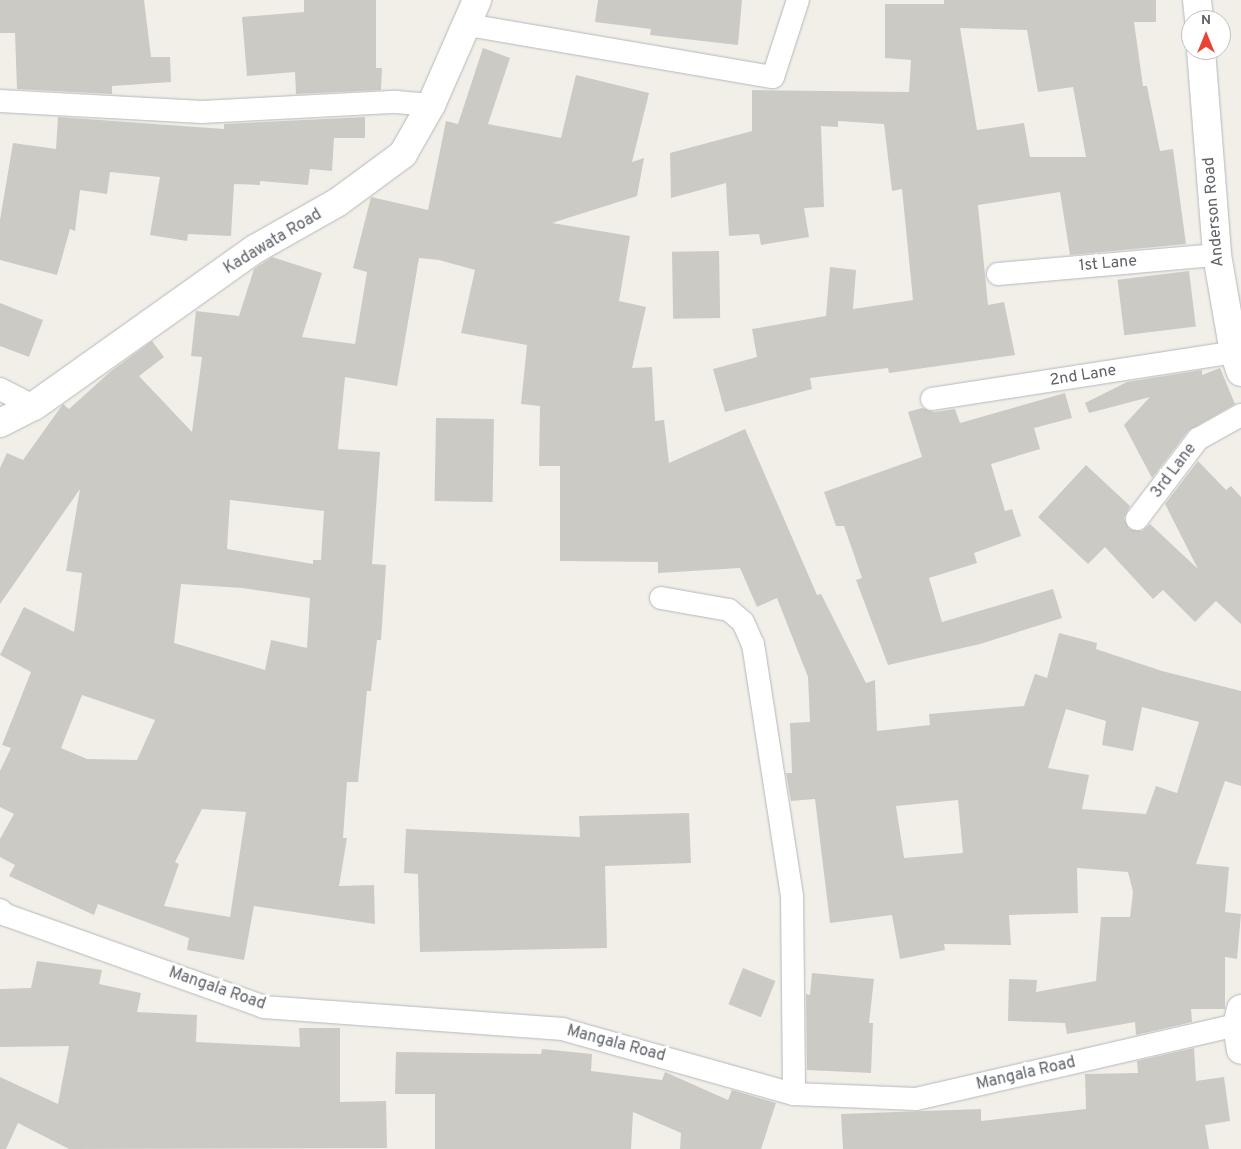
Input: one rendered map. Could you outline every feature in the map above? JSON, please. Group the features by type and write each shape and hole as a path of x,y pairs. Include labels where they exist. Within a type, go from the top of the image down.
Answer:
{"street":[{"path":"473,12 772,77 798,0"},
{"name":"Kadawata Road","path":"0,423 34,406 255,249 338,202 403,154 431,105 473,12"},
{"name":"Anderson Road","path":"1202,60 1217,255 1237,362"},
{"path":"0,101 202,112 396,102 431,105"},
{"name":"1st Lane","path":"998,274 1217,255"},
{"name":"2nd Lane","path":"932,400 1237,362"},
{"path":"0,389 34,406"},
{"name":"3rd Lane","path":"1137,519 1198,440 1241,415"},
{"path":"661,598 729,610 743,622 753,644 792,896 794,1094"},
{"name":"Mangala Road","path":"0,910 6,915 264,1007 562,1029 794,1094 916,1100 1240,1028"}],"building":[{"path":"0,0 144,0 151,57 170,57 171,82 112,86 112,94 17,89 15,33 0,33"},
{"path":"304,0 376,0 376,68 382,68 381,90 296,94 295,72 247,76 242,17 304,12"},
{"path":"598,0 742,0 738,45 650,35 651,29 595,22"},
{"path":"944,0 1156,0 1156,22 1134,22 1143,86 1147,86 1160,151 1173,149 1186,244 1070,255 1060,192 978,205 988,305 1004,302 1015,355 889,373 888,368 810,378 812,389 725,412 713,369 757,357 752,329 826,316 830,267 856,270 853,309 913,300 902,189 892,191 884,124 838,121 838,127 821,126 824,207 804,208 809,237 761,245 759,234 729,236 726,183 671,198 670,153 752,131 752,90 909,92 911,60 885,58 885,4 944,4","holes":["960,28 1027,30 1038,92 1073,87 1086,157 1030,157 1024,123 977,130"]},
{"path":"483,48 510,58 488,124 561,138 576,75 649,93 632,162 644,158 637,196 552,223 630,236 619,301 646,307 632,368 652,367 655,421 664,420 669,463 745,429 817,595 821,594 866,683 875,680 877,731 930,725 929,714 1024,706 1035,674 1047,678 1059,633 1097,643 1096,649 1162,671 1241,691 1241,786 1225,781 1196,864 1229,867 1225,912 1241,914 1237,959 1225,957 1225,1009 1191,1009 1192,1022 1136,1035 1135,1022 1067,1034 1065,1023 1008,1021 1009,979 1037,980 1036,992 1096,981 1101,917 1130,917 1133,892 1128,872 1077,868 1078,913 1009,915 1011,945 944,944 945,950 900,959 892,915 830,923 815,799 791,801 786,773 792,773 790,723 810,722 808,677 777,598 757,607 740,568 658,573 658,562 560,561 560,466 539,466 540,406 521,404 527,345 461,333 475,270 439,260 419,258 397,386 345,377 338,449 380,452 372,564 386,565 381,640 377,640 371,691 367,691 358,782 347,782 343,838 347,838 339,886 374,885 375,924 254,906 244,960 187,950 189,938 98,904 94,915 9,876 15,865 0,857 0,839 14,814 0,807 0,771 11,748 2,745 31,672 0,655 24,607 74,632 82,573 66,571 80,489 0,604 0,468 7,453 23,460 63,404 69,409 110,372 152,341 164,357 139,376 192,432 202,357 191,356 196,311 239,316 254,269 272,257 322,273 302,337 355,344 367,272 353,268 371,197 428,210 446,121 458,124","holes":["230,500 324,511 321,560 313,560 313,564 227,549","181,584 242,588 310,598 307,648 271,640 265,670 174,643","82,695 155,720 137,760 87,759 61,748","1142,707 1199,722 1177,793 1156,786 1146,814 1082,809 1089,775 1048,768 1066,709 1106,721 1102,745 1133,751","958,800 963,853 904,858 896,806","202,809 246,812 230,917 164,906 179,864 175,862"]},
{"path":"58,117 224,129 224,124 365,117 365,138 334,138 332,171 310,169 308,185 260,181 260,185 234,184 231,236 188,234 187,241 150,235 160,177 110,172 107,194 80,190 75,231 70,229 57,275 0,260 0,220 13,143 56,149"},
{"path":"719,251 720,318 673,319 672,252"},
{"path":"1189,271 1196,327 1124,335 1118,280"},
{"path":"0,303 43,320 29,357 0,346"},
{"path":"1220,368 1235,404 1188,431 1152,478 1124,425 1150,397 1089,413 1085,403 1127,382 1202,370 1202,375"},
{"path":"1065,393 1072,418 1034,428 1040,449 991,464 1005,511 1012,509 1021,536 974,553 977,563 929,578 942,622 1053,589 1062,618 980,644 888,665 856,580 862,578 844,526 836,526 824,492 922,457 908,412 922,408 934,412 955,409 960,423"},
{"path":"436,418 494,419 493,502 435,501"},
{"path":"1198,461 1226,490 1231,486 1241,497 1241,624 1216,601 1195,622 1163,590 1153,599 1105,547 1088,564 1038,517 1086,465 1130,506 1124,518 1129,529 1142,531 1150,524 1198,569 1165,504"},
{"path":"689,813 691,863 605,866 607,948 420,952 418,874 404,873 406,829 580,837 579,816"},
{"path":"37,961 102,970 99,984 141,993 137,1012 197,1015 196,1042 300,1047 299,1028 340,1028 340,1102 386,1101 387,1148 69,1149 18,1123 6,1149 0,1149 0,1077 58,1104 69,1046 0,1047 0,989 31,988"},
{"path":"743,968 775,981 761,1017 728,1004"},
{"path":"812,973 874,979 869,1023 873,1023 871,1073 807,1070 806,994 810,995"},
{"path":"1194,1048 1196,1081 1224,1077 1230,1121 1205,1125 1209,1149 843,1149 841,1114 981,1109 981,1121 1086,1109 1085,1074 1138,1073 1137,1061"},
{"path":"542,1049 592,1054 591,1071 662,1080 665,1072 728,1100 732,1090 776,1103 761,1149 680,1149 681,1133 633,1112 631,1149 435,1149 435,1094 395,1094 396,1052 541,1054"}]}
